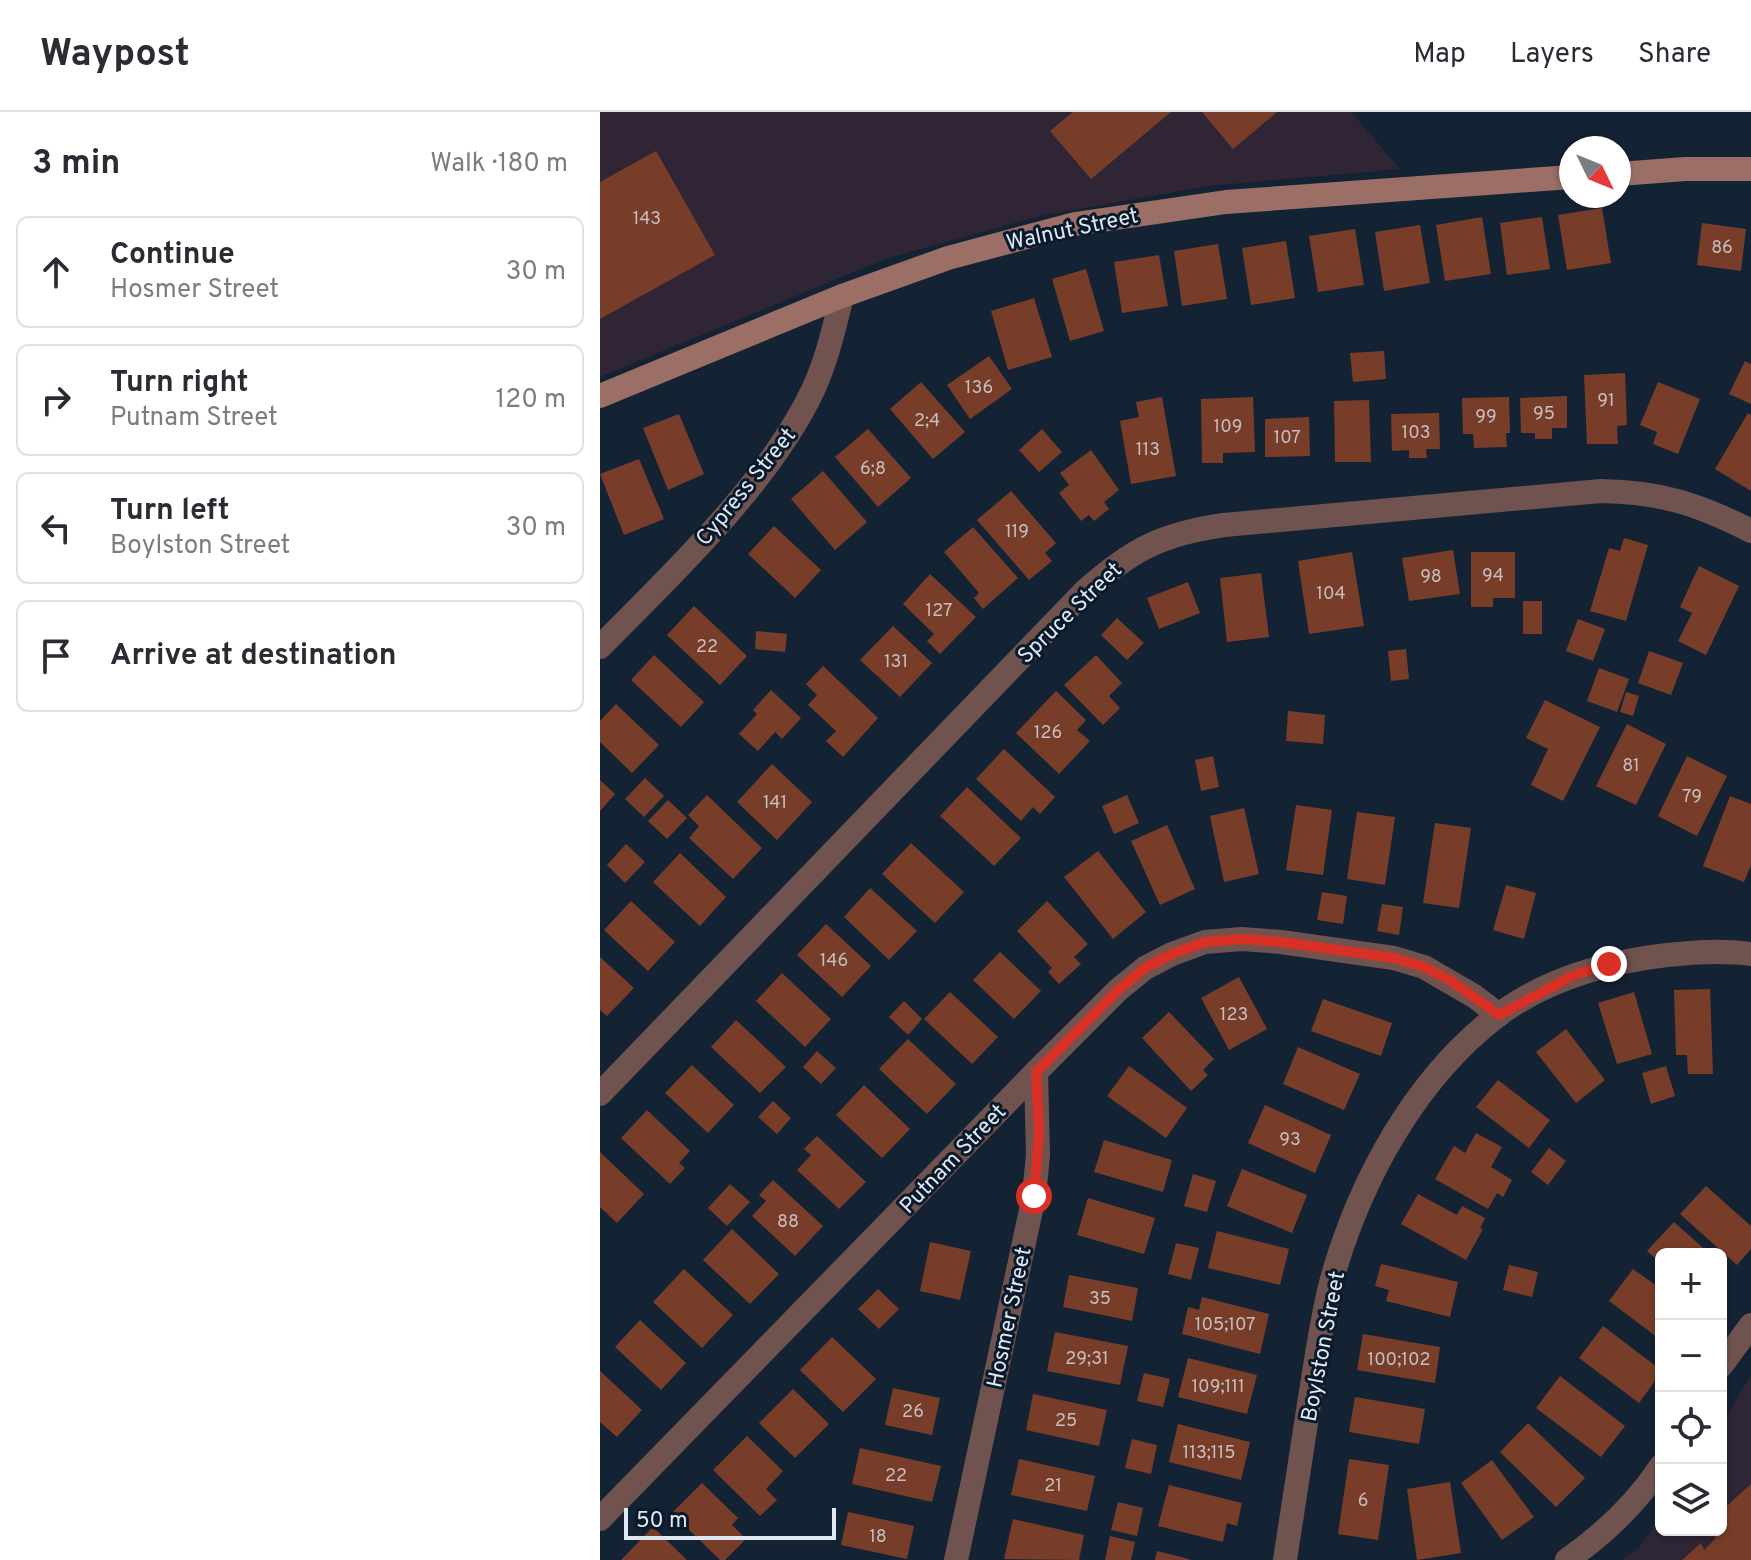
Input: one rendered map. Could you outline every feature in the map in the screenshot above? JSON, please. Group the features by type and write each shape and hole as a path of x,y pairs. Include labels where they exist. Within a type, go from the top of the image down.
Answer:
{"street":[{"path":"1631,173 1751,169"},
{"name":"Walnut Street","path":"600,396 842,296 972,251 1075,224 1226,202 1559,178"},
{"name":"Cypress Street","path":"600,647 727,513 795,424 826,358 842,296"},
{"name":"Spruce Street","path":"600,1094 1084,592 1133,552 1190,530 1224,525 1601,491 1635,491 1665,496 1697,506 1751,531"},
{"name":"Putnam Street","path":"600,1519 1036,1072 1118,990 1145,968 1205,942 1242,939 1281,942 1394,958 1424,967 1450,980 1499,1015"},
{"name":"Boylston Street","path":"1285,1560 1322,1323 1346,1237 1363,1196 1408,1113 1455,1055 1499,1015 1574,975 1609,964 1644,958 1722,950 1751,954"},
{"name":"Hosmer Street","path":"956,1560 1034,1196 1039,1131 1036,1072"},
{"path":"1727,1358 1751,1325"},
{"path":"1567,1560 1624,1514 1655,1474"}],"shaded area":[{"path":"600,112 1351,112 1400,169 1208,186 1040,216 885,259 600,377"},
{"path":"1751,1375 1751,1560 1621,1560 1639,1548 1655,1525 1655,1536 1727,1536 1727,1416"}],"building":[{"path":"1073,112 1171,112 1091,179 1050,131"},
{"path":"1202,112 1277,112 1233,149"},
{"path":"656,151 715,255 600,319 600,182"},
{"path":"1602,208 1611,263 1567,270 1558,215"},
{"path":"1482,217 1491,274 1445,281 1436,225"},
{"path":"1542,217 1550,269 1507,275 1500,223"},
{"path":"1702,223 1746,229 1741,271 1697,265"},
{"path":"1420,225 1430,283 1384,291 1375,232"},
{"path":"1355,229 1364,285 1318,292 1309,236"},
{"path":"1286,241 1295,298 1251,305 1242,248"},
{"path":"1218,244 1227,299 1182,306 1174,251"},
{"path":"1159,255 1168,306 1122,313 1114,262"},
{"path":"1086,269 1104,331 1070,341 1052,279"},
{"path":"1034,298 1052,357 1008,370 991,311"},
{"path":"1384,351 1386,379 1353,382 1350,353"},
{"path":"989,356 1012,389 970,419 947,385"},
{"path":"1745,361 1751,364 1751,404 1729,394"},
{"path":"1625,373 1627,425 1617,426 1618,444 1587,444 1584,375"},
{"path":"921,382 965,432 933,459 890,409"},
{"path":"1658,382 1700,399 1678,454 1653,444 1657,432 1640,425"},
{"path":"1567,396 1567,428 1552,428 1552,439 1535,439 1535,433 1521,433 1520,398"},
{"path":"1162,397 1176,476 1131,484 1120,421 1139,417 1136,402"},
{"path":"1253,397 1255,452 1223,453 1223,463 1202,463 1201,399"},
{"path":"1509,397 1510,433 1506,433 1507,447 1474,448 1473,434 1463,434 1462,398"},
{"path":"1369,400 1371,462 1335,462 1334,401"},
{"path":"1439,413 1440,449 1426,449 1427,458 1409,458 1409,450 1392,451 1391,414"},
{"path":"1748,413 1751,415 1751,491 1715,469"},
{"path":"679,414 704,474 668,490 643,428"},
{"path":"1309,417 1310,456 1265,457 1265,419"},
{"path":"868,429 911,478 878,507 835,457"},
{"path":"1042,429 1062,452 1039,472 1019,450"},
{"path":"1091,450 1119,490 1104,502 1109,509 1094,521 1089,515 1081,521 1059,493 1069,485 1060,473"},
{"path":"639,459 664,519 624,535 600,474"},
{"path":"823,471 867,522 835,550 791,499"},
{"path":"1011,491 1056,543 1045,553 1052,561 1029,580 977,520"},
{"path":"774,526 821,570 795,598 748,554"},
{"path":"973,527 1018,578 983,609 974,598 979,593 944,552"},
{"path":"1624,538 1648,545 1626,621 1590,611 1609,548 1620,551"},
{"path":"1453,550 1460,594 1409,601 1402,558"},
{"path":"1352,552 1364,626 1309,634 1298,561"},
{"path":"1471,552 1515,552 1515,598 1493,598 1493,607 1471,607"},
{"path":"1699,566 1739,586 1706,655 1678,641 1692,613 1680,607"},
{"path":"1261,573 1269,637 1227,642 1220,578"},
{"path":"930,574 976,617 940,654 927,641 934,634 903,604"},
{"path":"1188,582 1200,613 1159,629 1147,598"},
{"path":"1523,601 1542,601 1542,634 1523,634"},
{"path":"694,606 747,656 720,685 667,635"},
{"path":"1117,618 1144,643 1127,660 1101,635"},
{"path":"1578,619 1605,629 1593,661 1566,651"},
{"path":"893,626 932,663 900,697 860,660"},
{"path":"756,631 787,634 785,652 755,649"},
{"path":"1406,649 1409,679 1391,681 1388,651"},
{"path":"1649,651 1683,663 1671,695 1638,683"},
{"path":"654,655 704,702 681,727 631,680"},
{"path":"1096,655 1122,683 1109,696 1120,708 1103,725 1064,685"},
{"path":"823,666 878,718 843,757 826,741 836,731 808,705 817,695 806,684"},
{"path":"1599,668 1629,679 1617,712 1587,701"},
{"path":"771,690 801,718 782,739 775,732 758,751 739,734 757,714 753,710"},
{"path":"1056,691 1086,720 1077,730 1090,741 1059,774 1016,733"},
{"path":"1626,692 1639,696 1633,716 1620,712"},
{"path":"1545,700 1600,727 1563,801 1531,785 1548,749 1526,738"},
{"path":"616,704 659,745 632,773 600,742 600,721"},
{"path":"1288,711 1325,715 1323,744 1286,741"},
{"path":"1627,724 1666,744 1636,805 1596,786"},
{"path":"1004,749 1055,797 1040,814 1033,807 1021,821 976,779"},
{"path":"1213,756 1219,787 1201,791 1195,760"},
{"path":"1687,756 1727,776 1697,836 1658,816"},
{"path":"772,764 812,802 777,840 737,802"},
{"path":"645,778 664,796 644,817 625,799"},
{"path":"600,780 615,794 600,811"},
{"path":"967,787 1021,838 994,866 940,816"},
{"path":"707,795 762,848 733,879 689,838 699,826 688,815"},
{"path":"1127,795 1139,823 1114,834 1102,806"},
{"path":"1730,796 1751,804 1751,865 1744,882 1703,866"},
{"path":"668,800 687,818 667,839 648,821"},
{"path":"1296,805 1332,810 1323,875 1286,870"},
{"path":"1244,808 1259,874 1224,882 1210,816"},
{"path":"1357,812 1395,817 1385,885 1347,879"},
{"path":"1435,823 1471,828 1459,908 1423,903"},
{"path":"1167,825 1195,889 1160,905 1131,841"},
{"path":"911,843 964,892 935,923 882,874"},
{"path":"626,844 645,862 625,883 607,865"},
{"path":"1098,851 1146,912 1113,939 1064,877"},
{"path":"680,853 726,897 700,926 653,882"},
{"path":"1506,885 1536,893 1524,939 1493,930"},
{"path":"870,888 917,931 889,960 844,917"},
{"path":"1322,892 1347,896 1343,924 1317,920"},
{"path":"631,901 675,942 648,971 604,930"},
{"path":"1047,901 1088,944 1074,957 1081,964 1059,984 1048,972 1052,968 1017,931"},
{"path":"1382,904 1403,907 1399,935 1377,931"},
{"path":"826,924 871,966 842,997 797,955"},
{"path":"1000,952 1041,991 1014,1019 973,980"},
{"path":"600,957 634,988 607,1016 600,1010"},
{"path":"782,973 831,1019 805,1047 756,1001"},
{"path":"1239,977 1267,1029 1229,1050 1201,998"},
{"path":"1710,989 1713,1074 1688,1074 1687,1055 1676,1055 1674,990"},
{"path":"950,992 998,1037 972,1064 924,1019"},
{"path":"1634,992 1652,1054 1617,1064 1598,1003"},
{"path":"1323,999 1392,1023 1381,1056 1311,1031"},
{"path":"904,1001 922,1019 908,1035 889,1017"},
{"path":"1169,1012 1214,1059 1203,1070 1208,1075 1191,1091 1142,1038"},
{"path":"736,1020 786,1067 760,1093 711,1047"},
{"path":"1566,1029 1605,1080 1576,1103 1536,1052"},
{"path":"908,1039 956,1084 927,1114 879,1069"},
{"path":"1298,1047 1360,1074 1344,1110 1283,1084"},
{"path":"817,1051 836,1068 821,1084 803,1067"},
{"path":"692,1065 734,1105 708,1133 665,1093"},
{"path":"1129,1066 1187,1108 1166,1138 1107,1096"},
{"path":"1666,1066 1675,1096 1651,1104 1642,1073"},
{"path":"1498,1080 1550,1120 1529,1148 1476,1107"},
{"path":"864,1085 910,1129 882,1158 836,1115"},
{"path":"773,1101 791,1118 777,1134 758,1117"},
{"path":"1265,1105 1331,1135 1315,1173 1248,1143"},
{"path":"647,1110 690,1151 679,1163 685,1168 670,1184 621,1138"},
{"path":"1476,1133 1502,1147 1491,1167 1512,1180 1503,1197 1497,1193 1488,1209 1435,1179 1454,1146 1465,1153"},
{"path":"817,1136 866,1182 839,1209 797,1170 811,1155 804,1149"},
{"path":"1104,1140 1172,1160 1163,1192 1094,1172"},
{"path":"1549,1148 1566,1161 1548,1185 1531,1172"},
{"path":"600,1152 644,1194 617,1223 600,1207"},
{"path":"1242,1169 1307,1195 1292,1233 1227,1206"},
{"path":"1193,1174 1216,1181 1207,1212 1184,1206"},
{"path":"773,1180 823,1226 795,1256 752,1216 766,1201 759,1195"},
{"path":"730,1184 750,1202 727,1226 708,1208"},
{"path":"1706,1186 1751,1226 1751,1249 1737,1265 1727,1256 1727,1248 1718,1248 1680,1214"},
{"path":"1418,1194 1457,1215 1462,1206 1485,1218 1480,1228 1483,1229 1466,1260 1401,1224"},
{"path":"1088,1198 1155,1218 1144,1254 1077,1235"},
{"path":"1674,1222 1703,1248 1655,1248 1655,1258 1647,1251"},
{"path":"732,1229 779,1274 750,1304 703,1260"},
{"path":"1217,1231 1289,1249 1280,1285 1208,1268"},
{"path":"930,1242 971,1251 960,1300 920,1291"},
{"path":"1176,1243 1199,1248 1191,1280 1168,1274"},
{"path":"1381,1264 1458,1282 1450,1317 1386,1301 1389,1290 1375,1286"},
{"path":"1509,1265 1538,1272 1532,1297 1503,1290"},
{"path":"684,1269 733,1315 702,1348 653,1302"},
{"path":"1633,1269 1655,1285 1655,1336 1609,1301"},
{"path":"1069,1275 1138,1288 1132,1321 1063,1307"},
{"path":"878,1289 899,1309 879,1329 858,1309"},
{"path":"1202,1297 1269,1314 1260,1354 1182,1334 1188,1307 1199,1310"},
{"path":"640,1320 686,1363 661,1390 615,1347"},
{"path":"1603,1326 1655,1365 1655,1381 1639,1403 1579,1358"},
{"path":"1055,1332 1128,1346 1120,1385 1047,1371"},
{"path":"1363,1334 1440,1347 1435,1383 1357,1370"},
{"path":"832,1337 876,1379 843,1412 800,1370"},
{"path":"1188,1358 1257,1375 1247,1414 1178,1397"},
{"path":"600,1371 642,1410 617,1437 600,1422"},
{"path":"1144,1373 1170,1379 1163,1407 1137,1401"},
{"path":"1560,1376 1625,1426 1601,1457 1536,1408"},
{"path":"893,1388 940,1398 932,1435 885,1425"},
{"path":"793,1389 829,1424 795,1458 759,1423"},
{"path":"1033,1394 1107,1410 1099,1446 1026,1430"},
{"path":"1355,1397 1425,1409 1419,1444 1349,1432"},
{"path":"1528,1423 1585,1478 1556,1507 1500,1452"},
{"path":"1178,1424 1250,1442 1241,1480 1169,1462"},
{"path":"747,1436 783,1471 766,1489 777,1500 760,1516 713,1470"},
{"path":"1132,1439 1157,1445 1151,1474 1125,1468"},
{"path":"860,1448 941,1466 932,1502 852,1484"},
{"path":"1019,1459 1095,1476 1087,1511 1011,1495"},
{"path":"1349,1459 1389,1465 1378,1540 1338,1534"},
{"path":"1492,1460 1534,1517 1502,1540 1461,1483"},
{"path":"1450,1482 1461,1553 1417,1560 1407,1489"},
{"path":"702,1483 738,1518 732,1525 746,1539 725,1560 720,1560 672,1513"},
{"path":"1751,1484 1751,1560 1682,1560 1701,1543 1704,1550 1716,1538 1714,1536 1727,1536 1727,1506"},
{"path":"1169,1485 1242,1503 1237,1526 1227,1523 1223,1542 1158,1526"},
{"path":"1118,1502 1143,1508 1137,1536 1111,1530"},
{"path":"848,1512 914,1526 907,1559 841,1545"},
{"path":"1013,1519 1084,1535 1079,1560 1004,1559"},
{"path":"653,1527 687,1560 621,1560"},
{"path":"1110,1536 1135,1542 1131,1560 1105,1560"},
{"path":"1157,1551 1189,1559 1189,1560 1155,1560"}],"route":[{"path":"1034,1196 1039,1131 1036,1072 1118,990 1145,968 1172,954 1205,942 1242,939 1394,958 1424,967 1450,980 1499,1015 1574,975 1609,964"}]}
